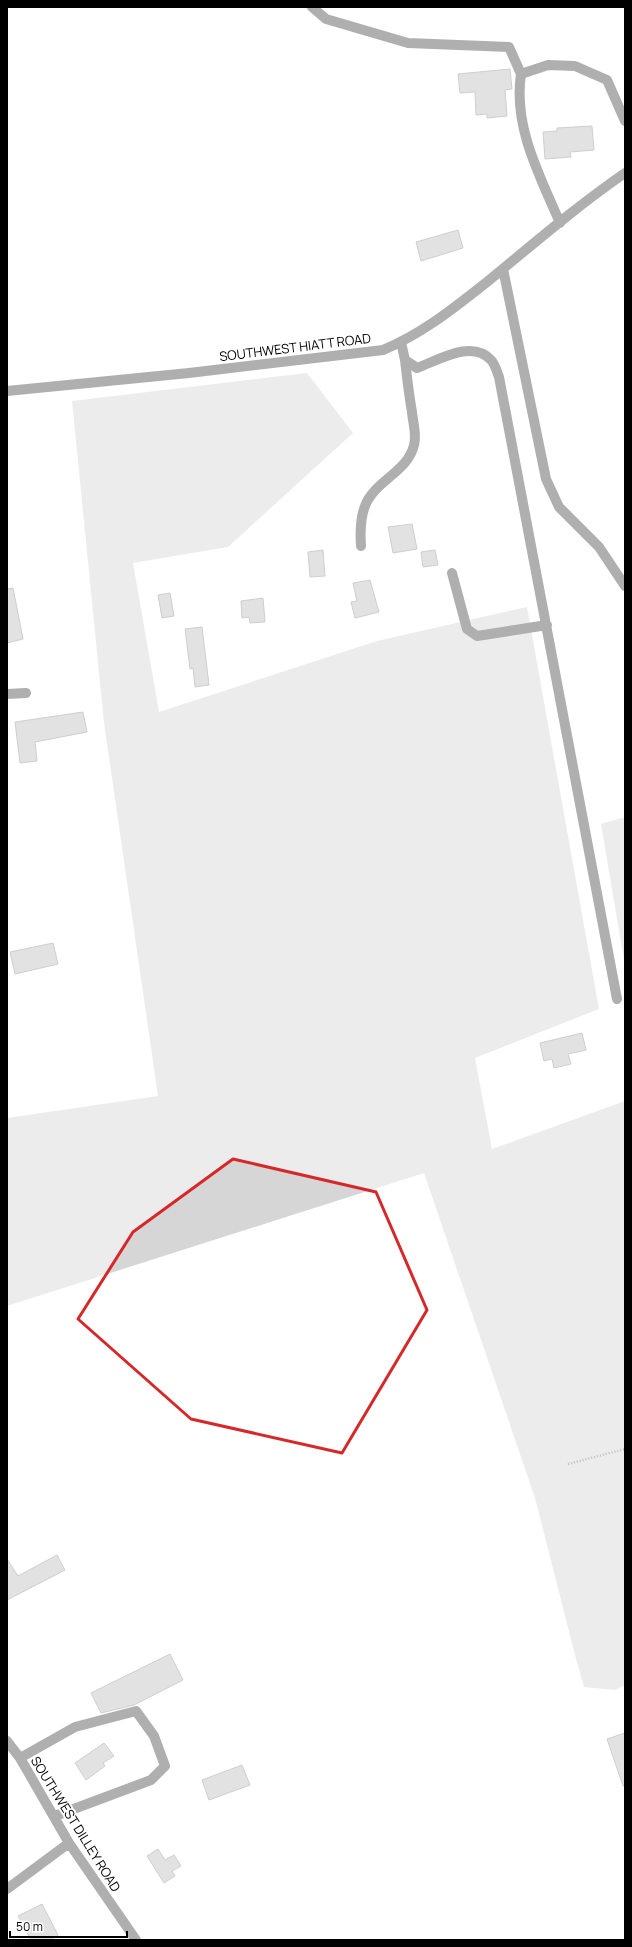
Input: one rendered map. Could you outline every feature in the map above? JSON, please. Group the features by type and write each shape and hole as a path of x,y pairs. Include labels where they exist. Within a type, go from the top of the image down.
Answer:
{"street":[{"path":"312,7 326,20 408,43 509,47 521,74 518,93 526,142 560,223"},
{"path":"521,74 548,65 575,66 607,80 625,121"},
{"name":"SOUTHWEST HIATT ROAD","path":"7,392 361,354 383,350 401,342 438,320 625,172"},
{"path":"503,269 546,480 559,507 599,547 625,586"},
{"path":"361,546 360,524 365,506 372,494 405,462 414,447 415,430 401,342"},
{"path":"405,360 417,368 462,351 478,351 492,361 499,377 617,999"},
{"path":"452,573 467,628 477,636 547,625"},
{"path":"7,694 26,693"},
{"path":"20,1758 75,1727 136,1711 154,1736 165,1766 151,1780 55,1816"},
{"name":"SOUTHWEST DILLEY ROAD","path":"7,1741 20,1758 55,1816 69,1843 136,1940"},
{"path":"7,1889 69,1843"}],"path":[{"path":"568,1464 625,1449"}],"highlighted area":[{"path":"233,1159 376,1192 427,1310 342,1453 191,1419 78,1319 133,1232"}],"shaded area":[{"path":"307,373 353,433 228,547 133,563 159,712 377,641 527,607 599,1009 475,1058 492,1149 625,1101 625,1685 615,1690 584,1687 535,1498 424,1173 7,1306 7,1118 158,1096 104,723 72,401"},
{"path":"625,817 625,966 601,824"}],"building":[{"path":"510,69 512,89 505,90 507,116 487,118 487,114 476,115 475,92 460,93 458,74"},
{"path":"592,126 594,150 570,152 571,157 545,159 543,132 557,131 557,128"},
{"path":"458,230 463,248 421,261 416,242"},
{"path":"412,524 417,549 393,553 388,527"},
{"path":"323,550 325,576 310,577 308,552"},
{"path":"435,550 438,565 423,567 421,552"},
{"path":"370,580 379,612 355,618 351,602 357,601 353,583"},
{"path":"13,588 23,639 7,643 7,589"},
{"path":"170,593 174,616 162,618 158,595"},
{"path":"263,598 265,622 250,623 249,617 242,618 241,601"},
{"path":"202,627 209,685 195,687 193,668 190,669 185,629"},
{"path":"83,712 87,732 35,742 37,761 20,763 15,722"},
{"path":"53,943 58,964 15,974 10,952"},
{"path":"582,1033 586,1050 568,1054 571,1064 554,1068 552,1059 544,1061 540,1043"},
{"path":"57,1555 65,1570 7,1600 7,1559 18,1576"},
{"path":"170,1654 183,1680 134,1705 101,1713 91,1693"},
{"path":"625,1733 625,1786 623,1786 607,1739"},
{"path":"104,1743 114,1756 103,1763 105,1766 86,1780 75,1763"},
{"path":"242,1765 250,1785 209,1800 202,1780"},
{"path":"158,1849 165,1860 174,1855 181,1866 172,1871 175,1876 164,1883 147,1856"},
{"path":"42,1904 58,1935 50,1940 31,1940 18,1916"}]}
